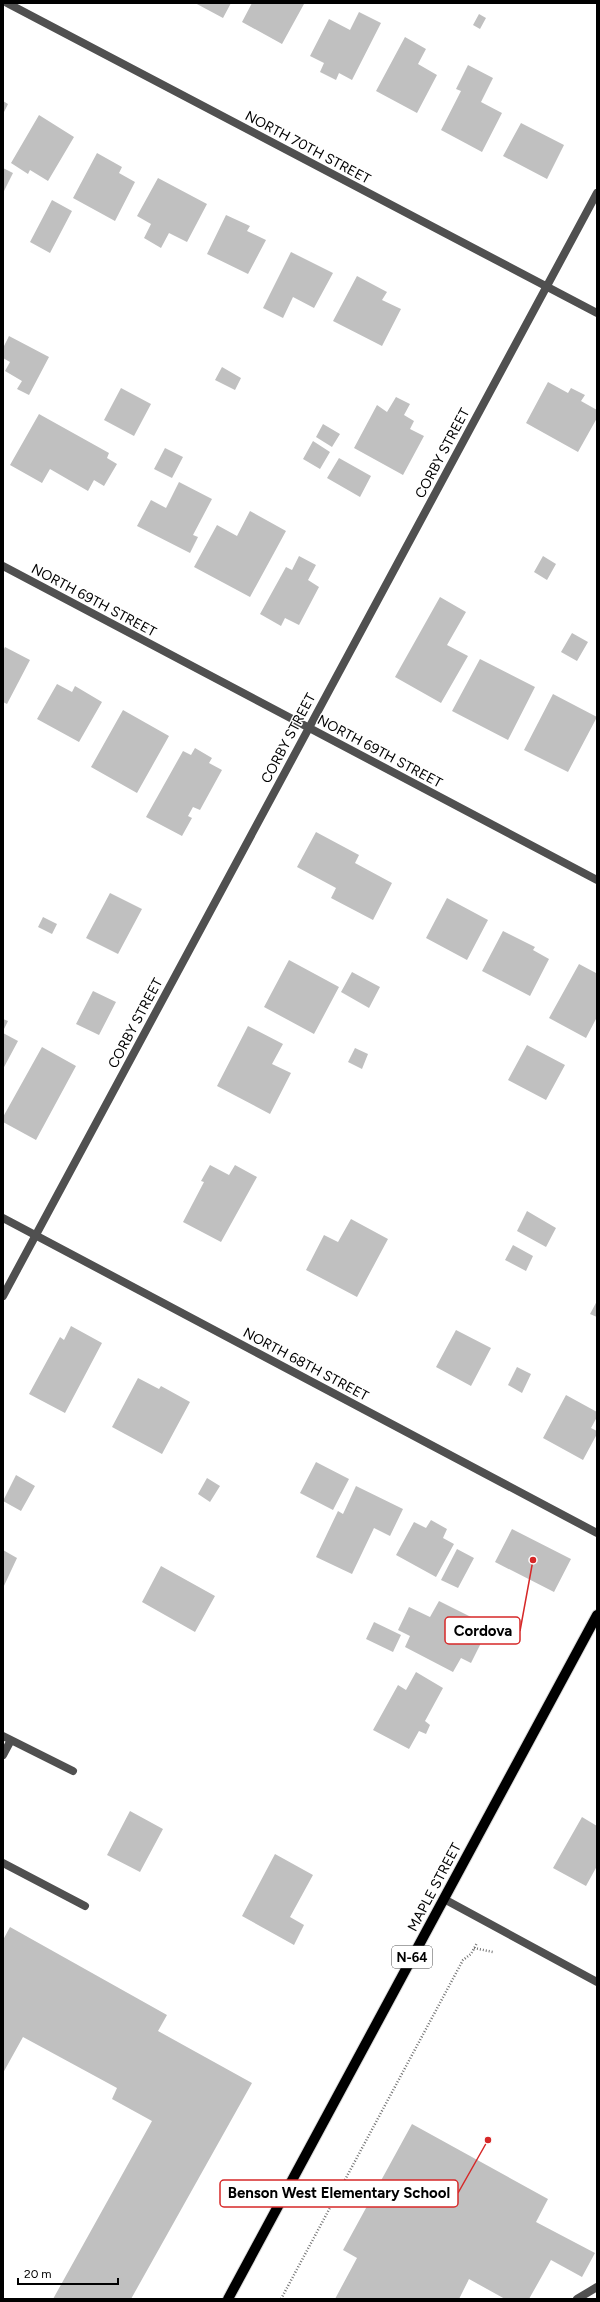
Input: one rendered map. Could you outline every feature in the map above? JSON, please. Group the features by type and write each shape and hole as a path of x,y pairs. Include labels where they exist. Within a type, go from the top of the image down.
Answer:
{"main road":[{"name":"MAPLE STREET","path":"228,2299 597,1615"}],"street":[{"name":"NORTH 70TH STREET","path":"7,3 597,313"},
{"name":"CORBY STREET","path":"3,1296 597,193"},
{"name":"NORTH 69TH STREET","path":"3,566 597,880"},
{"name":"NORTH 68TH STREET","path":"3,1218 597,1534"},
{"path":"3,1736 73,1771"},
{"path":"3,1755 11,1740"},
{"path":"3,1863 85,1906"},
{"path":"444,1899 597,1982"},
{"path":"577,2299 597,2287"}],"path":[{"path":"282,2299 463,1960 471,1954 477,1943"}],"building":[{"path":"195,3 231,3 223,18"},
{"path":"252,3 304,4 282,44 242,22"},
{"path":"359,12 381,23 352,80 339,73 336,80 320,72 324,63 310,56 329,19 350,30"},
{"path":"479,14 486,18 480,29 473,25"},
{"path":"405,37 426,49 418,64 437,75 417,113 376,91"},
{"path":"468,65 493,78 481,102 502,113 482,152 441,130 461,91 456,89"},
{"path":"3,101 8,104 3,114"},
{"path":"39,115 74,137 48,181 30,170 28,174 11,163"},
{"path":"521,123 564,145 547,179 503,156"},
{"path":"97,153 122,167 119,173 135,182 115,221 73,198"},
{"path":"3,168 13,173 3,193"},
{"path":"158,178 207,204 187,242 169,233 161,248 144,238 151,224 137,216"},
{"path":"52,200 72,211 50,253 30,242"},
{"path":"226,215 250,226 247,231 266,240 248,274 207,254"},
{"path":"291,252 333,273 314,308 293,297 283,318 263,308"},
{"path":"357,276 387,292 382,300 401,309 382,346 333,321"},
{"path":"9,336 49,357 29,395 17,389 22,381 5,371 10,362 3,358 3,348"},
{"path":"222,367 241,378 235,390 215,380"},
{"path":"548,382 568,393 571,388 585,395 581,401 597,410 597,418 578,452 526,423"},
{"path":"121,388 151,404 134,436 104,420"},
{"path":"396,397 410,404 404,415 414,421 410,429 424,436 403,475 354,448 377,405 387,412"},
{"path":"39,414 109,453 107,458 117,464 104,486 94,480 88,491 50,469 42,483 10,465"},
{"path":"323,424 340,434 332,447 316,437"},
{"path":"313,441 330,452 320,469 303,459"},
{"path":"165,448 183,457 172,478 154,469"},
{"path":"339,458 371,476 360,497 327,478"},
{"path":"179,482 212,499 193,535 198,537 190,553 137,526 151,500 166,508"},
{"path":"250,511 286,531 250,597 194,567 217,525 237,536"},
{"path":"299,556 316,565 308,580 319,587 299,625 285,618 281,626 260,614 286,567 292,570"},
{"path":"543,556 556,564 547,580 534,572"},
{"path":"440,597 466,612 447,645 468,656 441,703 395,677"},
{"path":"572,633 588,642 577,661 561,652"},
{"path":"5,647 30,660 7,704 3,702 3,651"},
{"path":"480,659 535,687 508,740 452,711"},
{"path":"57,684 72,692 75,686 102,702 79,742 37,719"},
{"path":"553,694 597,717 568,772 524,750"},
{"path":"123,710 169,736 137,793 91,767"},
{"path":"195,748 212,758 209,763 222,770 200,810 193,807 188,816 192,818 182,836 146,817 183,751 191,755"},
{"path":"316,832 359,855 355,863 392,883 373,920 331,898 336,888 297,867"},
{"path":"110,893 142,909 118,954 86,938"},
{"path":"447,898 488,920 467,960 426,938"},
{"path":"43,917 57,924 52,934 38,927"},
{"path":"503,931 535,947 533,950 549,959 530,996 482,971"},
{"path":"289,960 339,987 314,1034 264,1007"},
{"path":"579,964 596,973 597,971 597,1017 586,1038 549,1018"},
{"path":"352,972 380,987 369,1008 341,992"},
{"path":"93,991 116,1002 99,1035 76,1024"},
{"path":"3,1019 8,1021 3,1031"},
{"path":"248,1026 283,1044 272,1064 291,1073 270,1114 217,1086"},
{"path":"3,1033 18,1041 3,1069"},
{"path":"527,1045 565,1065 546,1100 508,1080"},
{"path":"42,1047 76,1066 36,1140 3,1122 3,1117"},
{"path":"355,1048 368,1054 362,1069 348,1062"},
{"path":"210,1165 229,1175 235,1165 257,1177 221,1242 183,1222 204,1182 201,1181"},
{"path":"527,1211 556,1228 546,1247 517,1231"},
{"path":"351,1219 388,1239 357,1297 306,1270 324,1235 338,1242"},
{"path":"513,1245 533,1256 526,1271 505,1260"},
{"path":"597,1301 597,1317 590,1314"},
{"path":"71,1326 102,1343 65,1413 29,1394 60,1337 64,1340"},
{"path":"456,1330 491,1348 471,1386 436,1367"},
{"path":"517,1367 531,1374 522,1393 508,1385"},
{"path":"138,1378 159,1389 161,1386 190,1402 162,1454 112,1427"},
{"path":"566,1395 597,1412 597,1417 591,1428 597,1431 597,1434 583,1460 543,1438"},
{"path":"316,1462 349,1479 333,1510 300,1493"},
{"path":"16,1475 35,1486 21,1511 3,1501"},
{"path":"207,1478 220,1486 210,1502 198,1494"},
{"path":"356,1486 403,1509 390,1536 374,1528 352,1574 316,1557 338,1511 343,1514"},
{"path":"431,1520 447,1529 443,1538 454,1544 436,1577 396,1555 414,1522 426,1528"},
{"path":"512,1529 571,1559 554,1592 495,1562"},
{"path":"457,1549 474,1558 458,1588 441,1580"},
{"path":"3,1550 17,1558 3,1588"},
{"path":"161,1566 215,1596 195,1632 142,1602"},
{"path":"439,1601 481,1622 472,1638 481,1643 471,1663 461,1658 453,1672 405,1647 410,1636 398,1630 409,1607 430,1617"},
{"path":"374,1622 401,1635 393,1652 366,1639"},
{"path":"416,1672 443,1688 425,1721 430,1725 426,1734 419,1731 409,1749 373,1730 398,1685 406,1690"},
{"path":"130,1811 163,1829 140,1872 107,1855"},
{"path":"582,1817 597,1826 597,1866 586,1886 553,1868"},
{"path":"275,1854 313,1875 290,1917 304,1925 294,1945 242,1916"},
{"path":"10,1927 167,2015 158,2031 252,2083 131,2299 53,2299 152,2121 112,2099 117,2088 23,2037 3,2073 3,1940"},
{"path":"412,2124 548,2199 536,2222 595,2253 582,2277 551,2260 529,2299 505,2299 469,2279 459,2299 335,2299 357,2258 343,2250"}],"place":[{"name":"Cordova","path":"533,1560"},
{"name":"Benson West Elementary School","path":"488,2140"}]}
